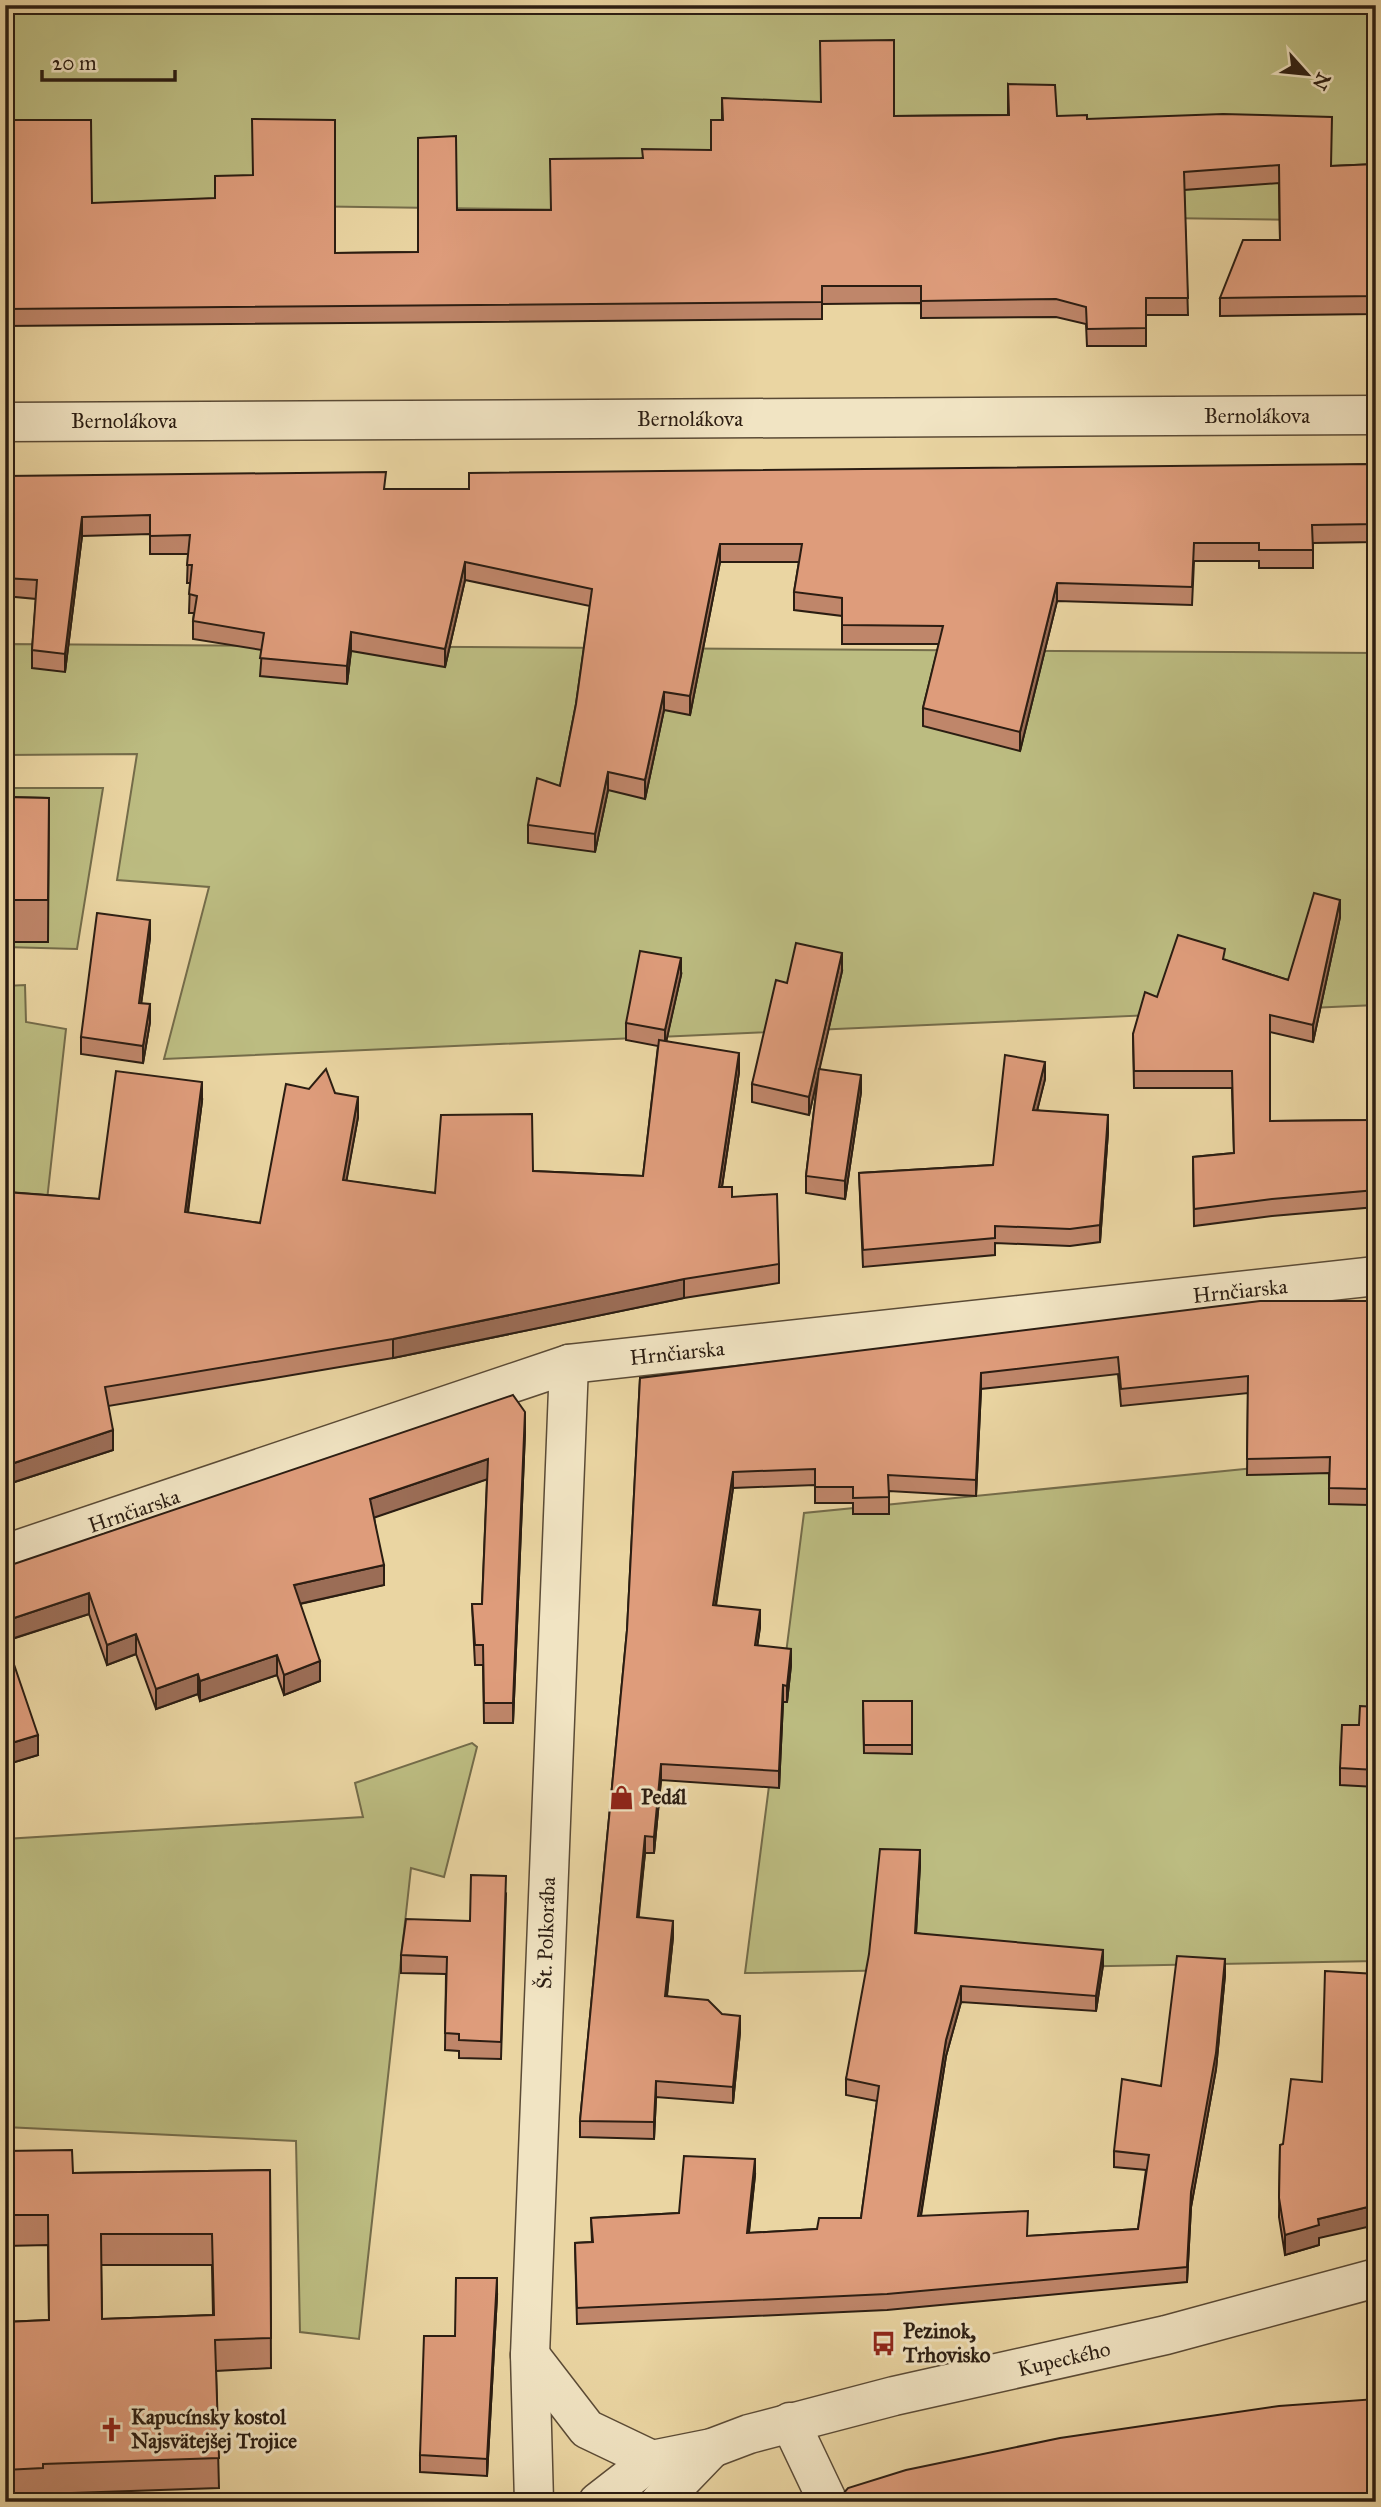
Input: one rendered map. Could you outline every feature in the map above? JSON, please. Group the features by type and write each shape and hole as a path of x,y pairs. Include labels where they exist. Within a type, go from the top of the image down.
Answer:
{"street":[{"name":"Bernolákova","path":"5,422 1376,415"},
{"name":"Hrnčiarska","path":"5,1554 569,1364 1376,1276"},
{"name":"Št. Polkorába","path":"534,2502 530,2355 569,1364"},
{"name":"Kupeckého","path":"598,2502 652,2460 712,2448 790,2422 1141,2342 1376,2278"},
{"path":"530,2355 587,2429 652,2460"},
{"path":"790,2422 828,2502"},
{"name":"Kupeckého","path":"660,2502 712,2448"}],"green space":[{"path":"5,5 1376,5 1376,221 5,202"},
{"path":"5,644 1376,653 1376,1005 164,1059 209,887 117,880 137,754 5,755"},
{"path":"5,788 103,788 77,949 5,947"},
{"path":"25,985 26,1022 66,1029 46,1209 5,1210 5,986"},
{"path":"1376,1456 1376,1961 745,1973 804,1513"},
{"path":"472,1743 477,1747 444,1877 411,1868 359,2339 300,2332 296,2141 5,2127 5,1839 363,1817 355,1783"}],"building":[{"path":"894,40 894,116 1009,115 1008,84 1055,85 1057,116 1087,115 1087,119 1223,114 1332,117 1331,166 1376,164 1376,296 1220,298 1243,240 1280,240 1279,165 1184,172 1188,298 1146,298 1146,328 1087,329 1086,307 1056,299 921,301 921,286 822,286 822,302 5,309 5,120 91,120 92,203 215,198 215,176 253,175 252,119 335,120 335,253 418,252 418,138 456,136 457,210 551,210 550,159 643,158 642,149 711,150 711,120 723,120 722,98 821,102 820,41"},
{"path":"1376,464 1376,524 1312,525 1313,550 1259,550 1259,543 1194,543 1192,587 1057,583 1020,732 923,708 943,626 842,625 842,598 794,592 802,544 720,544 690,696 664,692 645,780 608,772 595,834 528,825 537,778 560,786 576,704 592,589 465,562 445,649 351,632 347,666 260,658 264,633 193,621 197,596 189,594 192,565 187,565 190,535 150,536 150,515 82,517 65,654 32,650 37,580 5,578 5,476 386,472 384,489 469,489 469,473"},
{"path":"5,797 49,798 48,900 5,900"},
{"path":"1314,893 1340,900 1313,1025 1270,1015 1270,1121 1369,1120 1371,1042 1376,1042 1376,1190 1194,1209 1193,1157 1234,1153 1232,1071 1134,1071 1133,1034 1145,992 1157,997 1178,935 1225,949 1223,959 1288,980"},
{"path":"97,913 150,920 139,1003 150,1004 143,1046 81,1037"},
{"path":"796,943 842,953 809,1097 752,1084 776,980 787,983"},
{"path":"640,951 681,958 665,1030 626,1023"},
{"path":"659,1040 739,1053 719,1187 732,1187 732,1197 777,1194 779,1264 684,1279 393,1339 105,1387 113,1430 5,1466 5,1192 99,1199 116,1071 202,1082 185,1212 260,1223 286,1084 309,1089 326,1069 335,1093 358,1097 343,1180 435,1193 441,1115 532,1114 533,1171 643,1176"},
{"path":"1005,1055 1045,1062 1033,1110 1108,1115 1100,1225 1070,1229 995,1226 995,1238 863,1250 859,1173 993,1165"},
{"path":"819,1069 861,1075 845,1181 806,1176"},
{"path":"7,1075 8,1162 5,1162"},
{"path":"1260,1301 1376,1301 1376,1438 1371,1438 1369,1489 1329,1488 1330,1457 1247,1459 1248,1376 1121,1389 1118,1357 981,1373 976,1480 888,1475 889,1497 853,1498 853,1487 815,1487 815,1469 733,1472 713,1605 760,1610 755,1645 791,1649 787,1686 783,1685 779,1771 661,1764 654,1837 645,1836 637,1917 673,1921 665,1996 708,2000 722,2014 740,2016 733,2087 656,2081 654,2122 580,2121 627,1630 640,1378"},
{"path":"513,1395 525,1412 513,1703 484,1703 483,1645 475,1645 472,1604 482,1604 488,1459 370,1499 384,1565 294,1585 320,1661 284,1675 277,1655 200,1681 198,1674 156,1689 136,1634 107,1645 89,1593 5,1621 5,1567"},
{"path":"5,1638 38,1735 5,1745"},
{"path":"863,1701 912,1701 912,1745 864,1745"},
{"path":"1360,1706 1376,1707 1376,1770 1340,1768 1342,1725 1359,1725"},
{"path":"880,1849 920,1850 915,1933 1103,1950 1096,1996 961,1986 946,2040 918,2216 1028,2211 1027,2236 1138,2229 1149,2155 1114,2151 1122,2079 1161,2086 1177,1956 1225,1959 1216,2053 1191,2192 1187,2267 887,2294 577,2308 575,2243 593,2242 591,2218 679,2213 684,2156 755,2159 747,2233 817,2229 819,2218 861,2218 879,2086 846,2079 869,1954"},
{"path":"471,1875 506,1876 501,2042 459,2040 459,2034 445,2033 447,1957 401,1955 406,1919 470,1921"},
{"path":"1325,1971 1376,1974 1376,2205 1318,2219 1319,2225 1285,2235 1279,2198 1280,2145 1283,2144 1291,2079 1322,2082"},
{"path":"72,2150 73,2173 270,2170 271,2338 215,2340 219,2458 43,2464 43,2468 5,2470 5,2322 49,2320 48,2215 5,2215 5,2151","holes":["101,2234 212,2234 214,2315 102,2319"]},
{"path":"456,2278 497,2278 487,2459 420,2455 424,2336 455,2336"},
{"path":"1376,2399 1376,2478 1371,2479 1371,2502 832,2502 837,2501 848,2488 906,2470 1060,2438 1279,2406"}],"place":[{"name":"Pedál","path":"621,1797"},
{"name":"Pezinok, Trhovisko","path":"883,2343"},
{"name":"Kapucínsky kostol Najsvätejšej Trojice","path":"111,2429"}]}
